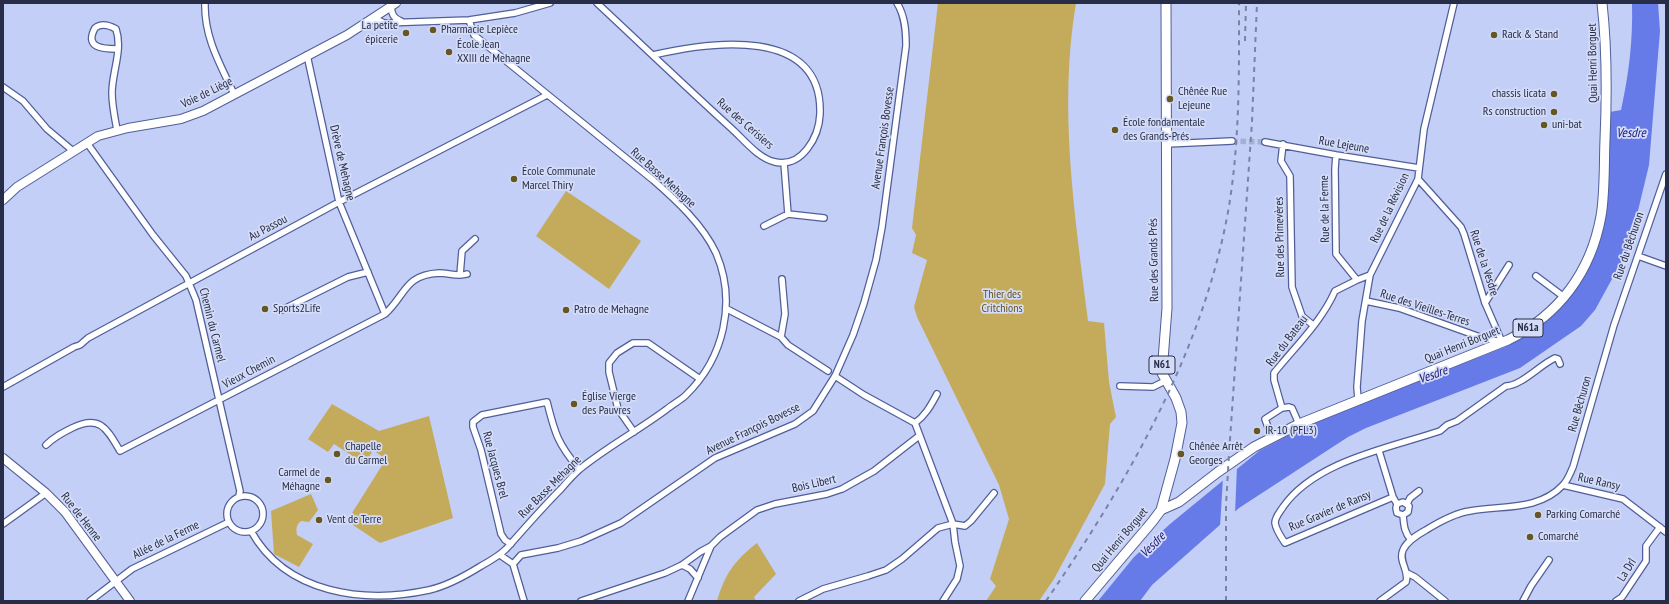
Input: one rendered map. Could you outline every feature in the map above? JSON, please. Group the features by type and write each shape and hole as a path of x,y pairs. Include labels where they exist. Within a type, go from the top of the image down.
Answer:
{"main road":[{"name":"Rue des Grands Prés","path":"1160,510 1176,459 1182,423 1181,412 1176,398 1165,381 1162,373 1167,308 1166,3"},
{"name":"Quai Henri Borguet","path":"1085,601 1152,522 1160,510 1179,502 1247,451 1299,424 1521,333 1546,316 1564,297 1584,268 1595,244 1601,215 1606,111 1606,35 1602,3"},
{"path":"1166,494 1172,500 1179,502"}],"street":[{"path":"205,3 207,28 211,43 234,94"},
{"path":"374,18 384,23 469,20 516,13 550,3"},
{"name":"Rue des Cerisiers","path":"597,3 765,158 774,162 784,163"},
{"name":"Avenue François Bovesse","path":"513,564 521,555 558,548 581,541 620,522 715,458 804,419 813,411 834,376 853,335 876,260 882,226 906,46 904,18 897,3"},
{"name":"Rue de la Révision","path":"1358,399 1357,388 1362,321 1370,275 1418,179 1424,129 1454,3"},
{"path":"393,5 391,13 395,19 401,22"},
{"name":"Voie de Liège","path":"3,200 16,187 73,150 98,136 117,130 181,119 203,111 347,35 393,5"},
{"name":"Rue Basse Mehagne","path":"469,20 474,35 653,180 693,219 716,254 725,284 727,309 723,333 716,352 700,379 686,395 579,470 500,555"},
{"path":"117,49 99,49 95,46 92,38 94,28 101,25 116,29 117,49 117,63 112,94 117,130"},
{"path":"653,55 674,50 708,46 759,45 776,49 792,57 806,68 813,79 817,90 820,107 819,121 814,138 809,148 802,155 784,163 788,214"},
{"name":"Drève de Mehagne","path":"307,55 339,202 385,314"},
{"path":"3,87 22,101 47,129 73,150"},
{"name":"Au Passou","path":"3,387 80,345 88,338 339,202 547,95"},
{"path":"1166,144 1232,141"},
{"name":"Rue Lejeune","path":"1265,142 1419,168"},
{"name":"Chemin du Carmel","path":"87,143 153,235 186,276 196,300 240,496"},
{"name":"Rue des Primevères","path":"1283,144 1281,161 1290,176 1292,287 1302,316 1314,325"},
{"name":"Rue de la Ferme","path":"1336,155 1336,254 1357,280"},
{"name":"Rue du Bêchuron","path":"1614,326 1666,174"},
{"name":"Rue de la Vesdre","path":"1418,179 1461,227 1485,303 1502,342"},
{"path":"764,226 788,214 824,218"},
{"path":"460,275 462,251 475,239"},
{"path":"1638,256 1666,266"},
{"path":"1485,303 1508,265"},
{"path":"282,310 348,277 368,272"},
{"name":"Vieux Chemin","path":"46,445 53,438 83,423 91,422 98,424 108,431 120,451 385,314 404,289 416,278 439,273 460,275 467,274"},
{"path":"1357,280 1370,275"},
{"path":"1536,276 1564,297"},
{"path":"781,337 785,314 782,279"},
{"name":"Rue du Bateau","path":"1282,408 1274,373 1314,325 1330,303 1335,291 1357,280"},
{"name":"Rue des Vieilles-Terres","path":"1366,301 1399,308 1480,337 1502,342"},
{"path":"727,309 781,337 788,344 828,371"},
{"name":"Rue Bêchuron","path":"1563,485 1574,467 1614,326"},
{"path":"634,432 618,410 609,372 609,363 617,354 633,343 648,343 700,379"},
{"name":"Rue Gravier de Ransy","path":"1393,497 1285,543 1277,529 1276,518 1291,496 1316,477 1351,458 1379,451 1440,431 1506,386 1516,384 1548,361 1556,358 1560,364"},
{"path":"834,376 864,395 915,423 953,524 955,542 959,555 960,566 957,579 942,601"},
{"path":"1120,386 1153,387 1165,381"},
{"path":"915,423 922,418 929,409 937,394"},
{"name":"Rue Jacques Brel","path":"510,544 501,534 481,450 473,427 473,422 482,415 547,402 559,444 579,470"},
{"path":"1272,438 1265,418 1282,408 1292,408 1299,424"},
{"name":"Bois Libert","path":"581,601 665,573 682,565 711,546 720,537 758,510 775,504 827,494 842,489 874,471 919,436"},
{"path":"1379,451 1393,497 1397,504 1397,513 1403,515"},
{"name":"Rue de Henne","path":"3,458 46,493 65,512 130,601"},
{"path":"1380,601 1406,582 1407,573 1402,557 1403,551 1411,540 1429,528 1460,513 1534,503 1551,494 1563,485"},
{"name":"Rue Ransy","path":"1563,485 1618,496 1630,503 1666,532"},
{"path":"1403,515 1409,510 1407,504 1410,498 1419,492"},
{"path":"3,524 46,493"},
{"path":"799,601 822,589 886,570 902,559 938,528 953,524 965,526 971,521 994,493"},
{"path":"247,495 255,498 264,510 261,523 251,531 246,532 236,529 229,522 227,517 228,506 240,496 247,495"},
{"path":"1397,504 1401,502 1407,504"},
{"path":"1403,515 1406,534 1411,540"},
{"name":"Allée de la Ferme","path":"90,601 114,581 132,569 229,522"},
{"name":"La Drî","path":"1616,601 1622,597 1646,561 1646,546 1660,527"},
{"path":"251,531 262,550 286,571 321,587 343,593 391,596 430,590 460,579 500,555 513,564 524,601"},
{"name":"Bois Libert","path":"688,601 711,546"},
{"path":"1524,601 1531,586 1549,560"},
{"path":"682,565 690,569 698,578"},
{"path":"1407,573 1416,577 1445,601"}],"green space":[{"name":"Thier des Critchions","path":"938,3 1076,3 1068,83 1070,162 1088,321 1104,323 1109,382 1116,417 1110,424 1105,484 1054,579 1039,601 986,601 996,586 990,579 1009,519 999,485 917,317 914,307 927,260 912,253 916,235 912,228"},
{"path":"566,191 641,241 609,289 536,236"},
{"path":"332,404 379,431 429,416 453,518 380,543 347,521 386,459 373,450 365,464 334,444 328,452 308,439"},
{"path":"311,494 318,510 309,522 301,521 297,526 296,531 297,535 313,544 299,567 274,554 271,511"},
{"path":"757,543 776,574 754,597 756,601 717,601 723,583 731,569 742,556"}],"water":[{"name":"Vesdre","path":"1632,3 1658,3 1660,31 1649,165 1629,248 1595,310 1581,326 1520,368 1366,428 1348,437 1239,508 1152,585 1140,601 1098,601 1134,557 1170,524 1259,451 1310,424 1505,347 1529,334 1546,322 1569,298 1587,270 1600,238 1604,222 1610,112 1621,110 1624,97 1631,44"}],"pier":[{"path":"1237,466 1235,514 1220,527 1223,478"}],"tunnel":[{"path":"1232,141 1265,142"}],"railway":[{"path":"1046,601 1105,511 1132,464 1180,367 1200,316 1216,265 1228,212 1232,186 1238,108 1239,3"},
{"path":"1245,41 1246,3"},
{"path":"1226,601 1226,505 1252,122 1257,3"}],"place":[{"name":"Pharmacie Lepièce","path":"433,30"},
{"name":"La petite épicerie","path":"406,33"},
{"name":"Rack & Stand","path":"1494,35"},
{"name":"École Jean XXIII de Mehagne","path":"449,52"},
{"name":"chassis licata","path":"1554,94"},
{"name":"Chênée Rue Lejeune","path":"1170,99"},
{"name":"Rs construction","path":"1554,112"},
{"name":"uni-bat","path":"1544,125"},
{"name":"École fondamentale des Grands-Prés","path":"1115,130"},
{"name":"École Communale Marcel Thiry","path":"514,179"},
{"name":"Sports2Life","path":"265,309"},
{"name":"Patro de Mehagne","path":"566,310"},
{"name":"Église Vierge des Pauvres","path":"574,404"},
{"name":"IR-10 (PFL3)","path":"1257,431"},
{"name":"Chapelle du Carmel","path":"337,454"},
{"name":"Chênée Arrêt Georges","path":"1181,454"},
{"name":"Carmel de Méhagne","path":"328,480"},
{"name":"Parking Comarché","path":"1538,515"},
{"name":"Vent de Terre","path":"319,520"},
{"name":"Comarché","path":"1530,537"}]}
